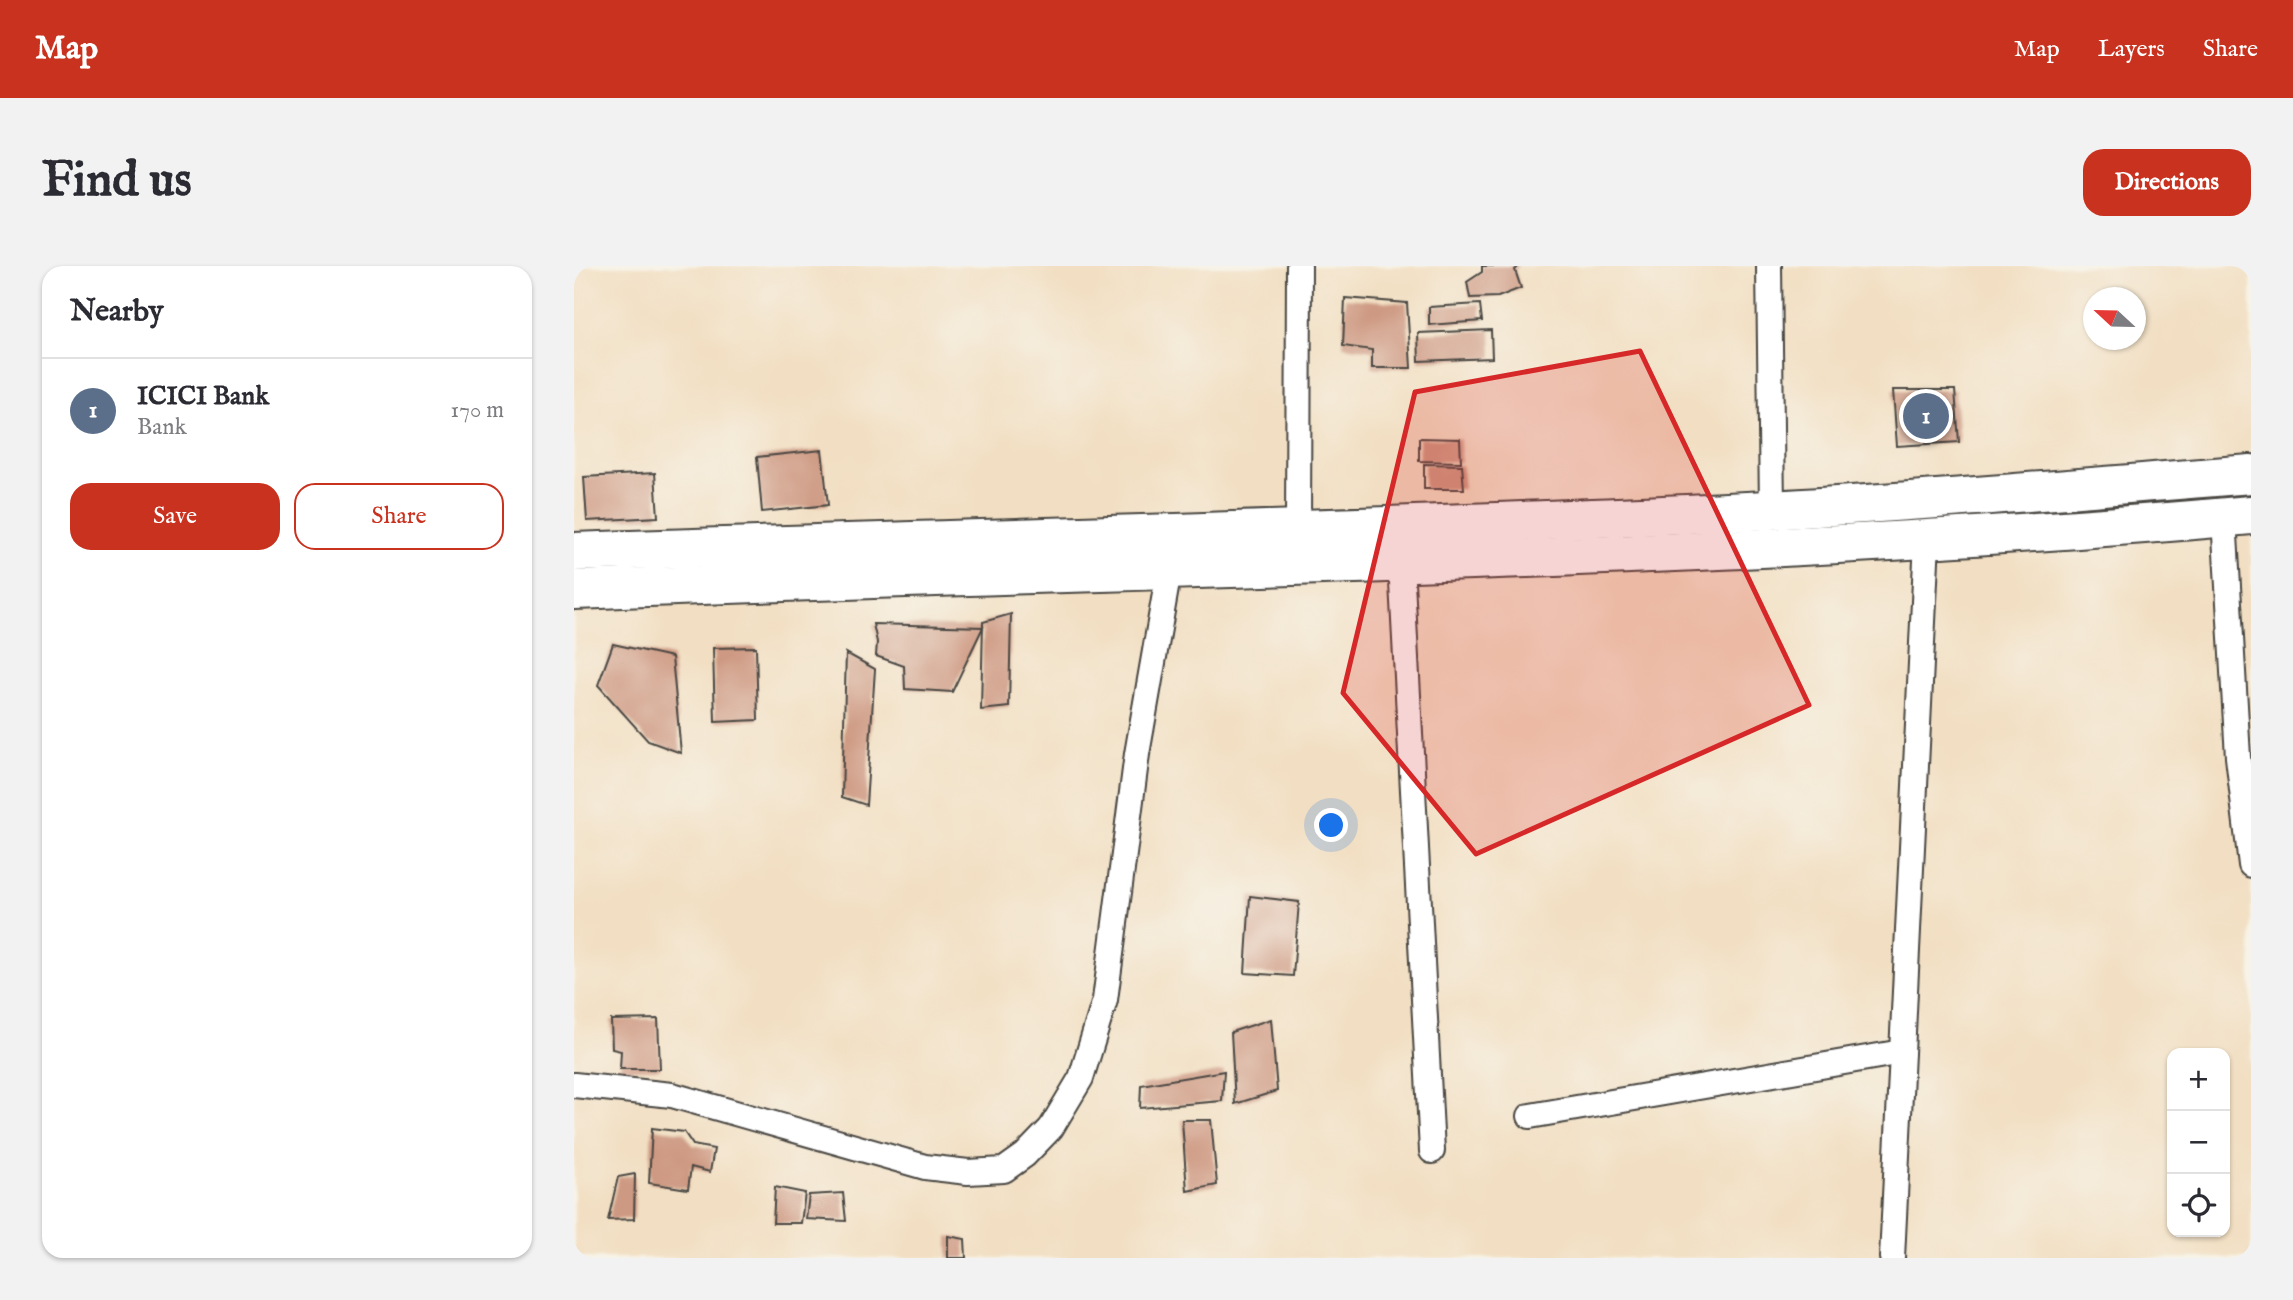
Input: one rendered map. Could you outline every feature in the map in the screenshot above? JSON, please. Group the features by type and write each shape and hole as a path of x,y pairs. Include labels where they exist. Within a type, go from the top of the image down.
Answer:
{"main road":[{"path":"574,552 1690,514 2251,474"},
{"path":"574,590 1401,564 1927,541 2238,516"}],"street":[{"path":"1298,528 1299,266"},
{"path":"1769,266 1772,508"},
{"path":"2238,516 2238,757 2251,865"},
{"path":"1892,1258 1927,541"},
{"path":"1401,564 1432,1151"},
{"path":"574,1085 672,1095 925,1167 968,1172 1004,1170 1025,1155 1051,1128 1081,1078 1105,1000 1137,754 1169,571"},
{"path":"1530,1116 1902,1052"}],"highlighted area":[{"path":"1640,351 1809,705 1476,854 1343,693 1415,392"}],"building":[{"path":"1482,266 1519,266 1515,270 1521,288 1498,297 1470,298 1467,282 1482,272"},
{"path":"1345,298 1407,303 1411,368 1372,368 1372,350 1343,346"},
{"path":"1480,304 1482,321 1429,325 1429,307"},
{"path":"1491,330 1492,358 1419,361 1418,333"},
{"path":"1893,390 1955,390 1959,442 1897,446"},
{"path":"1419,438 1460,439 1461,462 1419,461"},
{"path":"822,450 828,505 762,512 757,457"},
{"path":"1424,464 1462,465 1464,489 1424,489"},
{"path":"655,473 658,517 587,521 584,477"},
{"path":"1011,614 1009,707 981,710 983,622"},
{"path":"873,624 983,627 952,692 905,689 904,666 876,656 877,642"},
{"path":"613,644 672,657 681,753 648,741 598,685"},
{"path":"756,647 758,720 715,722 713,648"},
{"path":"846,653 875,669 866,805 842,797"},
{"path":"1250,896 1299,902 1293,976 1245,973"},
{"path":"658,1019 660,1069 620,1069 621,1051 612,1049 611,1020"},
{"path":"1271,1019 1277,1091 1235,1104 1231,1032"},
{"path":"1224,1071 1222,1101 1140,1108 1141,1085"},
{"path":"1182,1120 1211,1120 1217,1185 1187,1191"},
{"path":"652,1128 684,1132 693,1145 714,1149 710,1172 691,1167 688,1189 649,1183"},
{"path":"635,1174 634,1219 608,1220 618,1177"},
{"path":"775,1187 805,1193 801,1223 773,1223"},
{"path":"843,1193 846,1221 806,1219 809,1195"},
{"path":"948,1236 965,1239 966,1258 948,1258"}],"place":[{"name":"ICICI Bank","path":"1926,416"}]}
